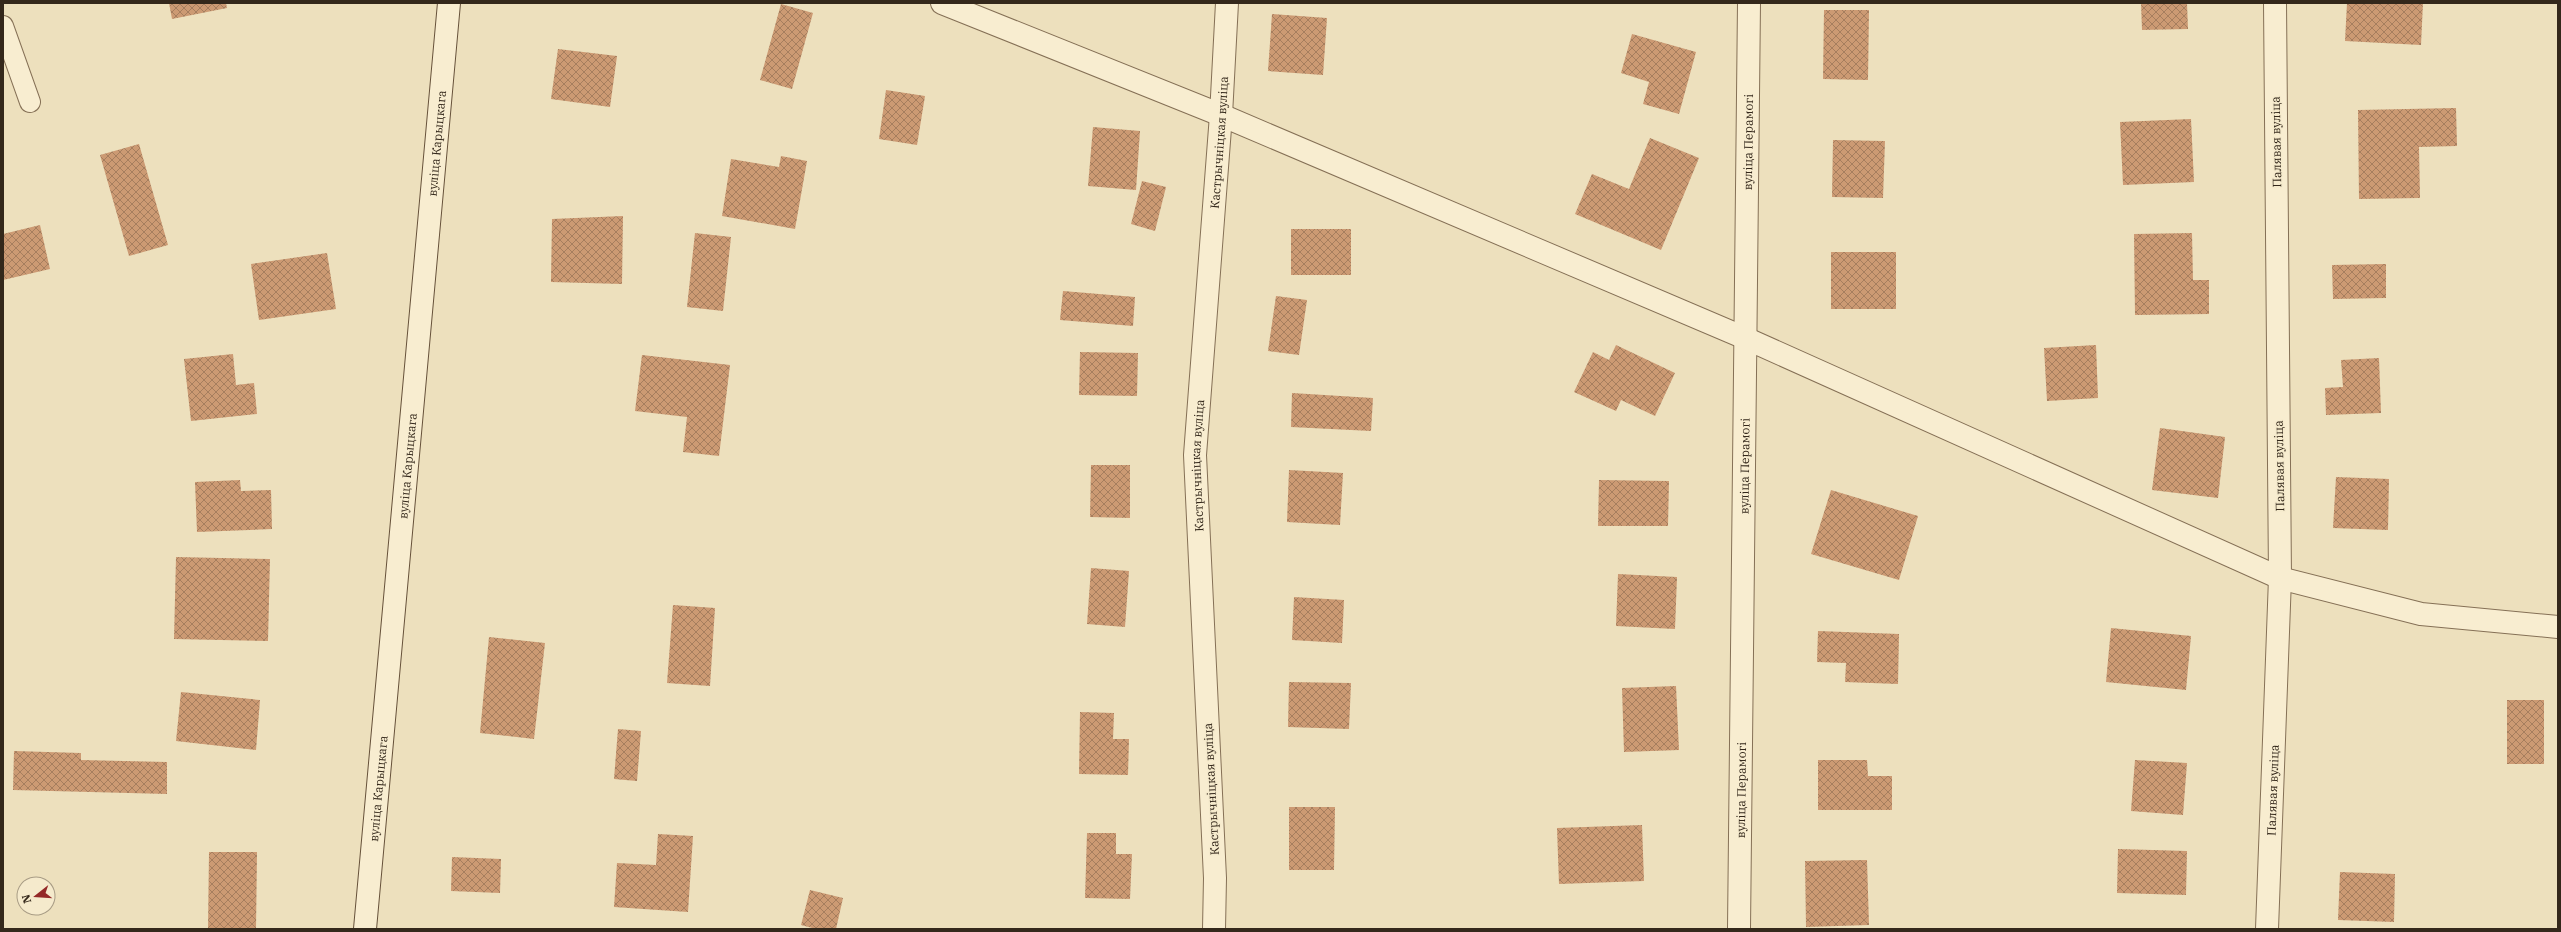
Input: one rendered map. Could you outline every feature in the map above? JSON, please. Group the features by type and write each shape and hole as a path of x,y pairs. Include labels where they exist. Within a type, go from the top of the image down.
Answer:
{"street":[{"name":"вуліца Карыцкага","path":"365,929 449,3"},
{"path":"942,3 1221,115 1745,338 2280,578 2421,614 2558,627"},
{"name":"Кастрычніцкая вуліца","path":"1214,929 1215,878 1195,454 1221,115 1227,3"},
{"name":"вуліца Перамогі","path":"1739,929 1749,3"},
{"name":"Палявая вуліца","path":"2267,929 2280,578 2275,3"}],"lane":[{"path":"3,26 30,102"}],"building":[{"path":"169,3 226,3 227,8 172,19"},
{"path":"2141,3 2187,3 2188,29 2142,30"},
{"path":"2347,3 2423,3 2421,45 2345,41"},
{"path":"781,4 813,13 792,89 760,80"},
{"path":"1824,10 1869,10 1868,80 1823,79"},
{"path":"1272,14 1327,18 1323,75 1268,71"},
{"path":"1632,34 1696,52 1679,114 1643,104 1649,82 1621,73"},
{"path":"558,49 617,56 610,107 551,99"},
{"path":"886,90 925,96 917,145 879,139"},
{"path":"2456,108 2457,146 2419,147 2420,198 2359,199 2358,110"},
{"path":"2191,119 2194,182 2123,185 2120,122"},
{"path":"1093,127 1140,131 1136,190 1088,186"},
{"path":"1650,138 1699,158 1661,250 1575,214 1592,174 1629,189"},
{"path":"1833,140 1885,141 1883,198 1832,197"},
{"path":"139,144 168,245 129,256 100,155"},
{"path":"781,156 807,161 795,229 722,216 731,159 779,167"},
{"path":"1142,181 1166,187 1155,231 1131,224"},
{"path":"623,216 622,284 551,282 552,219"},
{"path":"40,225 50,269 3,280 3,234"},
{"path":"1291,229 1351,229 1351,275 1291,275"},
{"path":"695,233 731,237 723,311 687,307"},
{"path":"2192,233 2193,280 2209,280 2209,314 2135,315 2134,234"},
{"path":"1831,252 1896,252 1896,309 1831,309"},
{"path":"327,253 336,309 259,320 251,264"},
{"path":"2386,264 2386,298 2333,299 2332,265"},
{"path":"1063,291 1135,297 1133,326 1060,320"},
{"path":"1276,296 1307,300 1299,355 1268,351"},
{"path":"1616,345 1675,373 1655,416 1621,400 1616,411 1574,392 1593,352 1609,360"},
{"path":"2096,345 2098,398 2047,401 2044,348"},
{"path":"1080,352 1138,353 1137,396 1079,395"},
{"path":"233,354 236,385 254,383 257,414 191,421 184,359"},
{"path":"642,355 730,365 719,456 683,452 687,417 635,411"},
{"path":"2379,358 2381,413 2326,415 2325,388 2343,387 2341,360"},
{"path":"1292,393 1373,398 1371,431 1291,427"},
{"path":"2160,428 2225,437 2218,498 2152,490"},
{"path":"1091,465 1130,465 1130,518 1090,517"},
{"path":"1289,470 1343,473 1340,525 1287,522"},
{"path":"2336,477 2389,479 2388,530 2333,528"},
{"path":"240,480 241,491 271,490 272,529 197,532 195,482"},
{"path":"1599,480 1669,481 1668,526 1598,526"},
{"path":"1831,490 1918,516 1899,580 1811,554"},
{"path":"176,557 270,559 268,641 174,639"},
{"path":"1091,568 1129,571 1125,627 1087,624"},
{"path":"1618,574 1677,577 1675,629 1616,626"},
{"path":"1294,597 1344,600 1342,643 1292,640"},
{"path":"673,605 715,608 710,686 667,683"},
{"path":"2111,628 2191,636 2186,690 2106,682"},
{"path":"1818,631 1899,634 1898,684 1845,682 1846,663 1817,662"},
{"path":"489,637 545,643 534,739 480,733"},
{"path":"1289,682 1351,683 1349,729 1288,727"},
{"path":"1676,686 1679,750 1624,752 1622,688"},
{"path":"181,692 260,700 256,750 176,741"},
{"path":"2507,700 2544,700 2544,764 2507,764"},
{"path":"1080,712 1114,713 1113,739 1129,739 1128,775 1079,774"},
{"path":"618,729 641,731 637,781 614,779"},
{"path":"14,751 81,753 81,760 167,762 167,794 13,790"},
{"path":"1818,760 1867,760 1868,776 1892,776 1892,810 1818,810"},
{"path":"2135,760 2187,763 2183,815 2131,811"},
{"path":"1289,807 1335,807 1334,870 1289,870"},
{"path":"1642,825 1644,881 1559,884 1557,828"},
{"path":"1087,833 1116,833 1116,854 1132,854 1130,899 1085,898"},
{"path":"658,834 693,836 688,912 614,907 617,863 656,865"},
{"path":"2118,849 2187,851 2186,895 2117,893"},
{"path":"209,852 257,852 256,929 208,929"},
{"path":"452,857 501,859 500,893 451,891"},
{"path":"1867,860 1869,925 1806,927 1805,861"},
{"path":"2340,872 2395,874 2394,922 2338,920"},
{"path":"810,890 843,898 836,929 816,929 801,925"}]}
